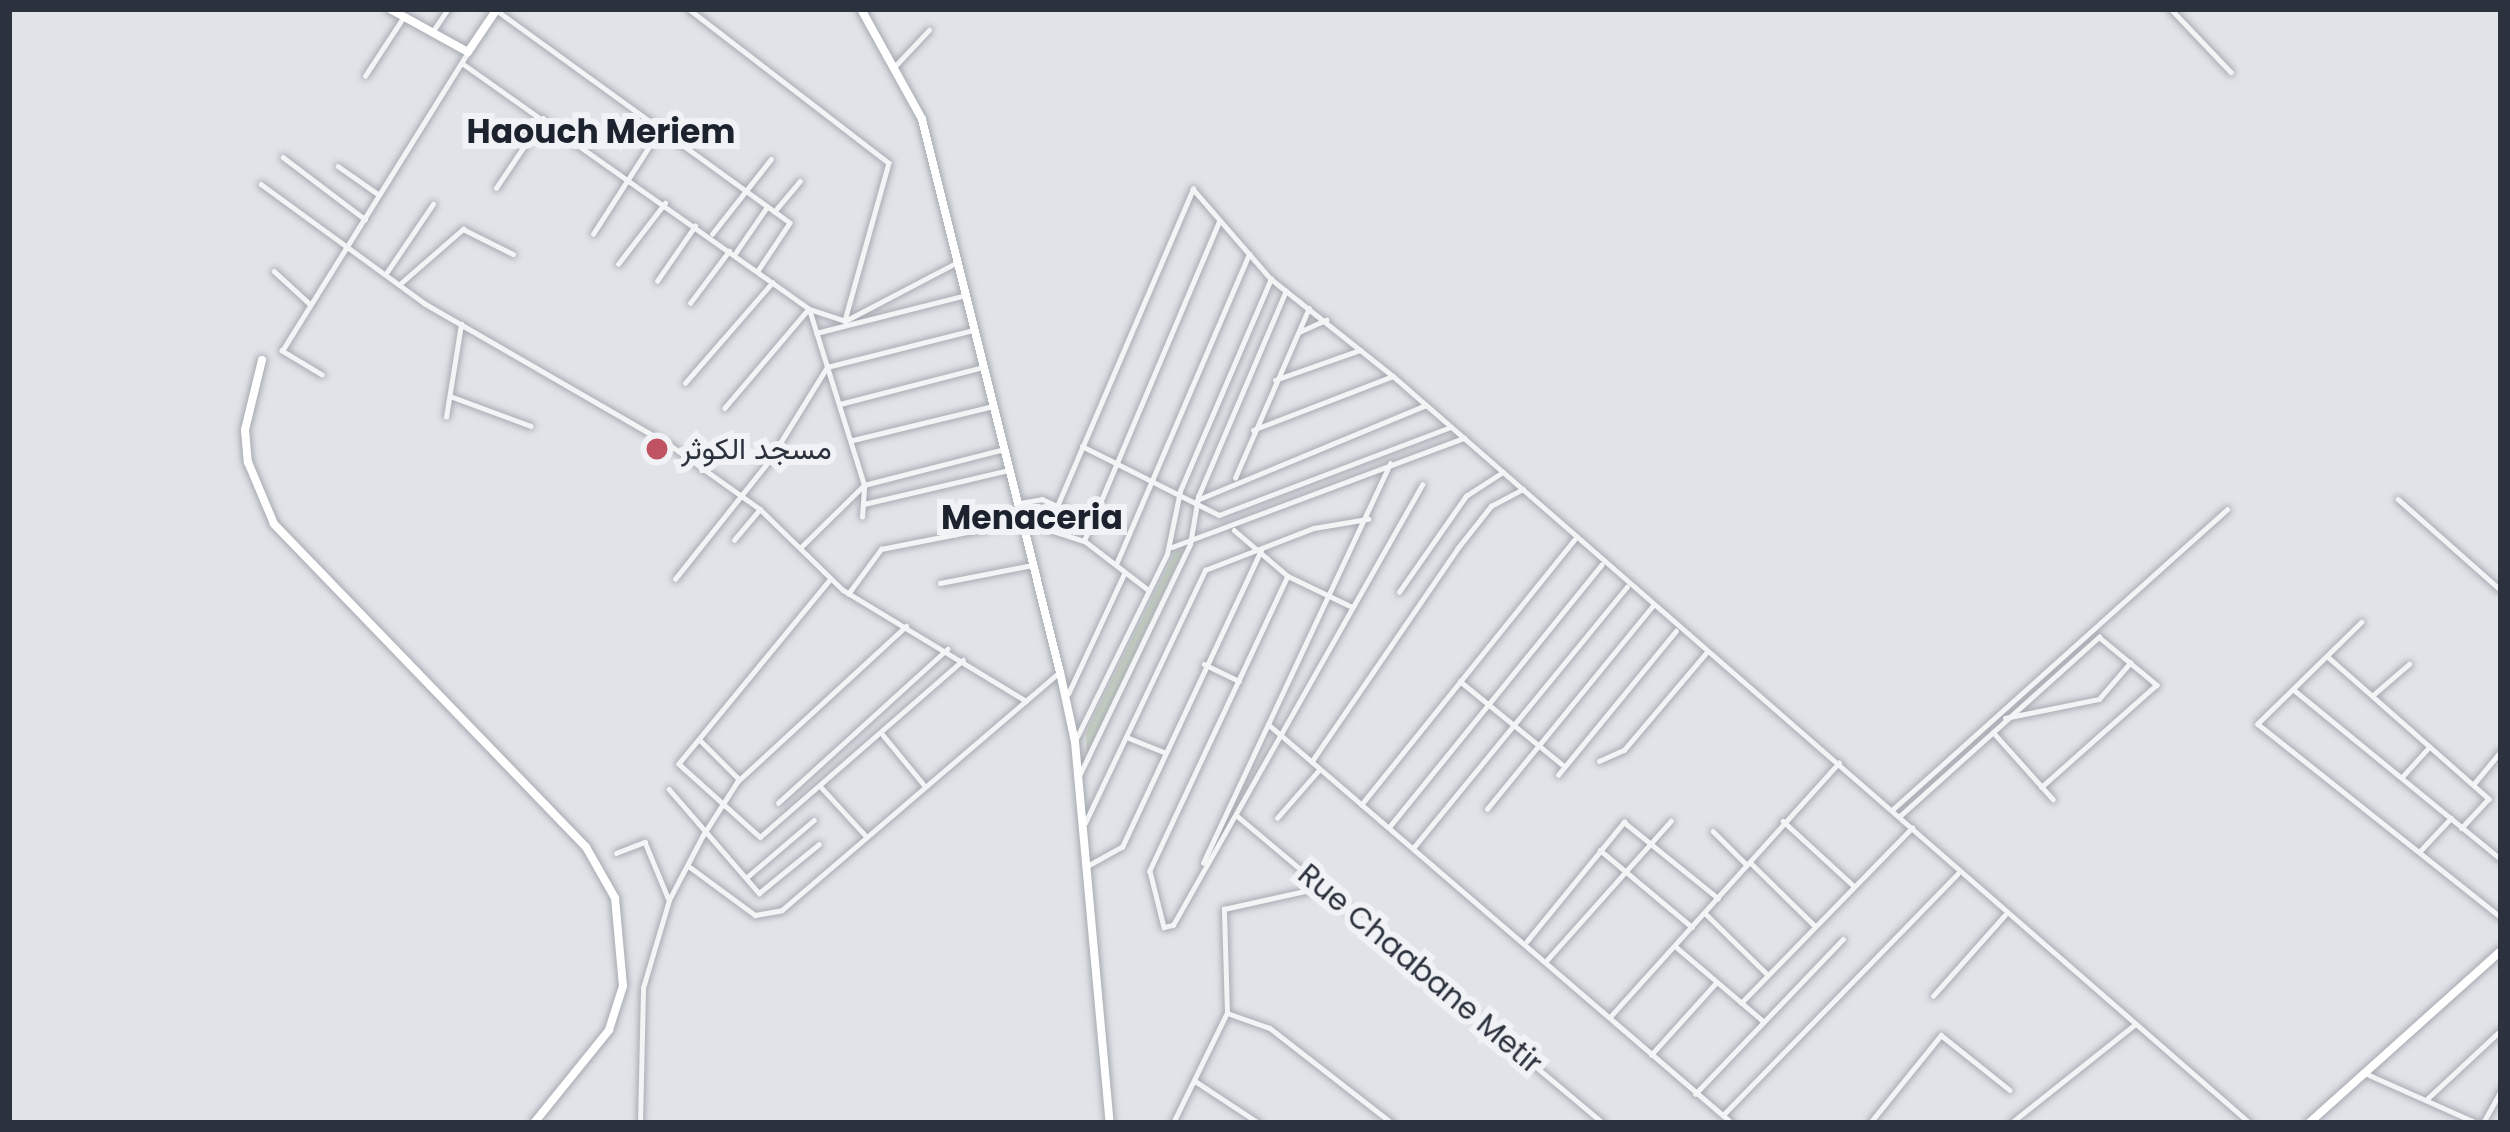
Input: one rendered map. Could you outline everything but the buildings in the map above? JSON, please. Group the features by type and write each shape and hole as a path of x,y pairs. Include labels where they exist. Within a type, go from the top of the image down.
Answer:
{"street":[{"path":"390,9 468,52"},
{"path":"433,31 448,9"},
{"path":"689,9 891,168 845,321"},
{"path":"861,9 919,109 1060,672 1075,742 1110,1123"},
{"path":"2170,9 2230,72"},
{"path":"322,375 283,351 497,10 792,227 758,271"},
{"path":"365,76 403,18"},
{"path":"896,65 928,30"},
{"path":"462,63 711,235 808,309 845,321 958,262"},
{"path":"496,188 543,117"},
{"path":"592,234 662,128"},
{"path":"283,157 365,219"},
{"path":"711,235 743,188 771,158"},
{"path":"338,166 380,195"},
{"path":"690,303 800,181"},
{"path":"261,184 461,324 741,495 848,594 947,649 1026,701"},
{"path":"1058,504 1193,188 1271,279 1394,376 1601,565 1839,764 1958,873 2250,1123"},
{"path":"617,264 665,203"},
{"path":"387,272 433,204"},
{"path":"1084,541 1219,222"},
{"path":"657,280 695,226"},
{"path":"400,284 463,229 513,254"},
{"path":"1118,562 1249,254"},
{"path":"274,271 311,305"},
{"path":"1075,742 1170,548 1180,491 1271,279"},
{"path":"685,383 772,283"},
{"path":"1076,781 1190,544 1198,500 1286,290"},
{"path":"816,333 966,295"},
{"path":"1234,478 1310,307"},
{"path":"808,309 864,485 862,517"},
{"path":"725,409 808,309"},
{"path":"1299,332 1326,320"},
{"path":"446,417 461,324"},
{"path":"675,579 741,495 827,368 974,330"},
{"path":"1275,380 1361,349"},
{"path":"262,360 244,430 248,463 274,524 561,820 615,898 623,986 609,1030 534,1123"},
{"path":"839,404 982,367"},
{"path":"1253,430 1394,376"},
{"path":"450,396 531,426"},
{"path":"1198,500 1234,478 1427,405"},
{"path":"851,440 994,406"},
{"path":"1081,446 1180,491 1219,515 1451,427"},
{"path":"1170,548 1233,530 1464,438"},
{"path":"799,549 864,485 1004,449"},
{"path":"1288,576 1150,871 1164,927 1173,925 1196,879 1390,464"},
{"path":"864,504 1009,470"},
{"path":"1399,592 1466,496 1503,472"},
{"path":"1196,879 1423,485"},
{"path":"1312,761 1457,549 1491,506 1523,489"},
{"path":"2398,500 2501,590"},
{"path":"1018,504 1058,504 1092,523"},
{"path":"734,540 760,509"},
{"path":"1892,810 2227,509"},
{"path":"1080,833 1205,570 1368,519"},
{"path":"848,594 881,549 1022,521 1084,541 1118,562 1124,574 1149,591"},
{"path":"1233,530 1262,549 1288,576 1352,607"},
{"path":"1361,805 1574,540"},
{"path":"1084,868 1122,848 1204,664 1262,549"},
{"path":"940,584 1033,565"},
{"path":"1389,827 1601,565"},
{"path":"1066,700 1124,574"},
{"path":"830,580 679,764 760,838 883,735 963,660"},
{"path":"1413,848 1628,587"},
{"path":"1487,809 1652,607"},
{"path":"2362,622 2258,724 2501,917"},
{"path":"640,1123 638,1021 670,900 705,830 740,779 906,626"},
{"path":"1558,775 1677,629"},
{"path":"1900,817 2093,636 2156,686 2042,787"},
{"path":"778,803 947,649"},
{"path":"1599,761 1624,750 1706,654"},
{"path":"2326,656 2489,799 2462,828"},
{"path":"2005,718 2099,699 2131,662"},
{"path":"1204,664 1239,681"},
{"path":"2372,697 2409,664"},
{"path":"688,866 746,909 770,915 1060,672"},
{"path":"1459,681 1563,765"},
{"path":"2293,689 2501,860"},
{"path":"1268,724 1527,941 1732,1123"},
{"path":"1992,730 2053,799"},
{"path":"883,735 925,786"},
{"path":"1129,738 1163,752"},
{"path":"700,740 740,779"},
{"path":"2403,776 2429,747"},
{"path":"2473,785 2501,751"},
{"path":"1609,1018 1839,764"},
{"path":"1276,818 1319,770"},
{"path":"821,787 866,836"},
{"path":"669,789 759,893 819,844"},
{"name":"Rue Chaabane Metir","path":"1236,815 1603,1123"},
{"path":"2420,851 2451,818"},
{"path":"746,878 814,820"},
{"path":"1547,961 1671,821"},
{"path":"1783,821 1855,887"},
{"path":"1527,941 1598,848 1624,822 1718,898"},
{"path":"1741,1003 1912,828"},
{"path":"1713,831 1816,926"},
{"path":"616,854 645,842 670,900"},
{"path":"1598,848 1692,927"},
{"path":"1723,1115 1958,873"},
{"path":"1173,1123 1227,1013 1224,909 1323,887"},
{"path":"1705,913 1768,975"},
{"path":"1933,996 2006,914"},
{"path":"1695,1094 1843,939"},
{"path":"1675,946 1764,1022"},
{"path":"2309,1123 2501,951"},
{"path":"1651,1055 1717,982"},
{"path":"1227,1013 1270,1028 1392,1123"},
{"path":"2011,1123 2135,1024"},
{"path":"2423,1102 2501,1030"},
{"path":"1870,1123 1941,1035 2011,1090"},
{"path":"2367,1074 2480,1123 2501,1090"},
{"path":"1195,1081 1258,1123"}],"green space":[{"path":"1176,550 1183,551 1087,755 1086,733"}],"place":[{"name":"مسجد الكوثر","path":"657,449"}],"district":[{"name":"Haouch Meriem","path":"601,132"},
{"name":"Menaceria","path":"1032,518"}]}
